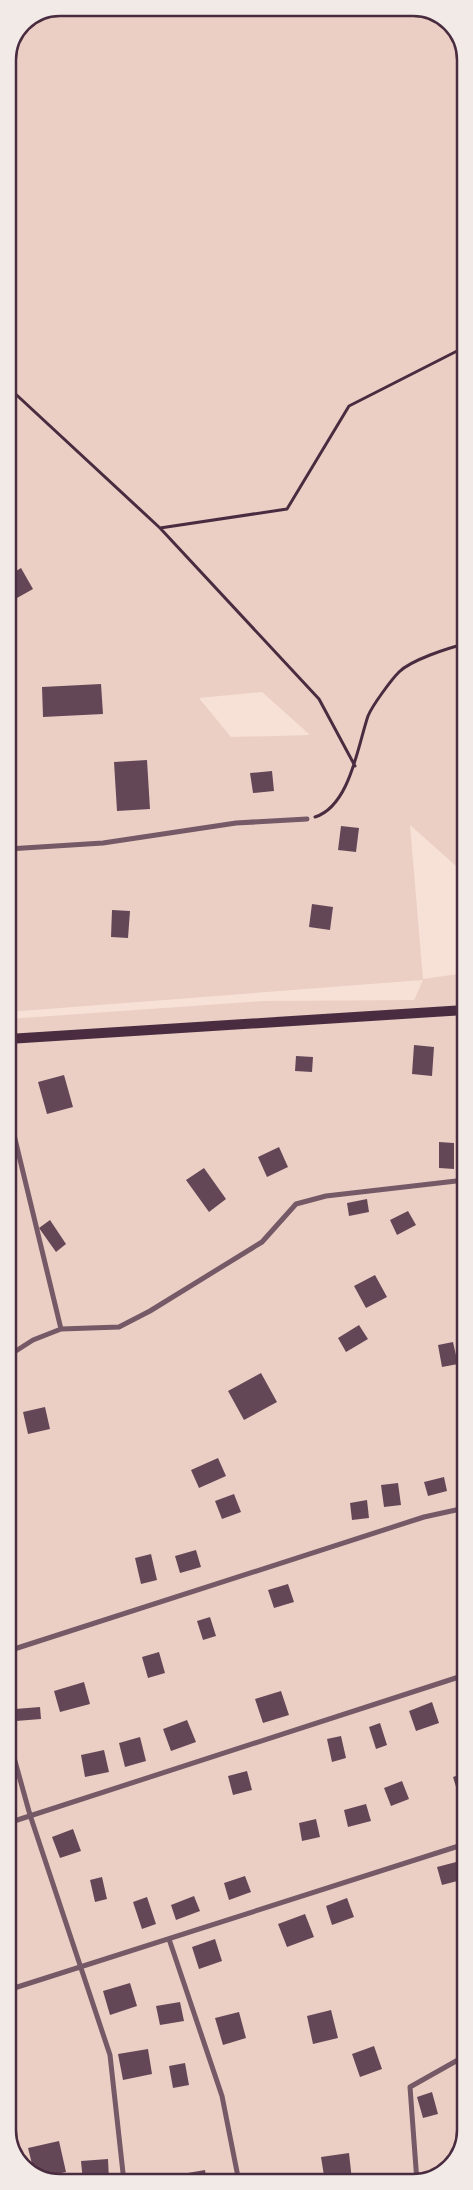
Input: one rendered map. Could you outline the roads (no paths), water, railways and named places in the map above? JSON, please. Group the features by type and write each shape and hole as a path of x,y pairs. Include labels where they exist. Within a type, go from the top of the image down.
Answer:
{"main road":[{"path":"16,1038 457,1010"}],"street":[{"path":"16,848 103,843 236,823 307,819"},
{"path":"16,1142 62,1329"},
{"path":"16,1351 33,1340 62,1329 119,1327 150,1311 262,1242 296,1204 326,1196 457,1181"},
{"path":"16,1648 424,1517 457,1510"},
{"path":"16,1819 457,1678"},
{"path":"16,1765 30,1815 110,2055 123,2174"},
{"path":"16,1988 457,1847"},
{"path":"170,1938 222,2096 237,2174"},
{"path":"416,2174 410,2088 457,2061"}]}
